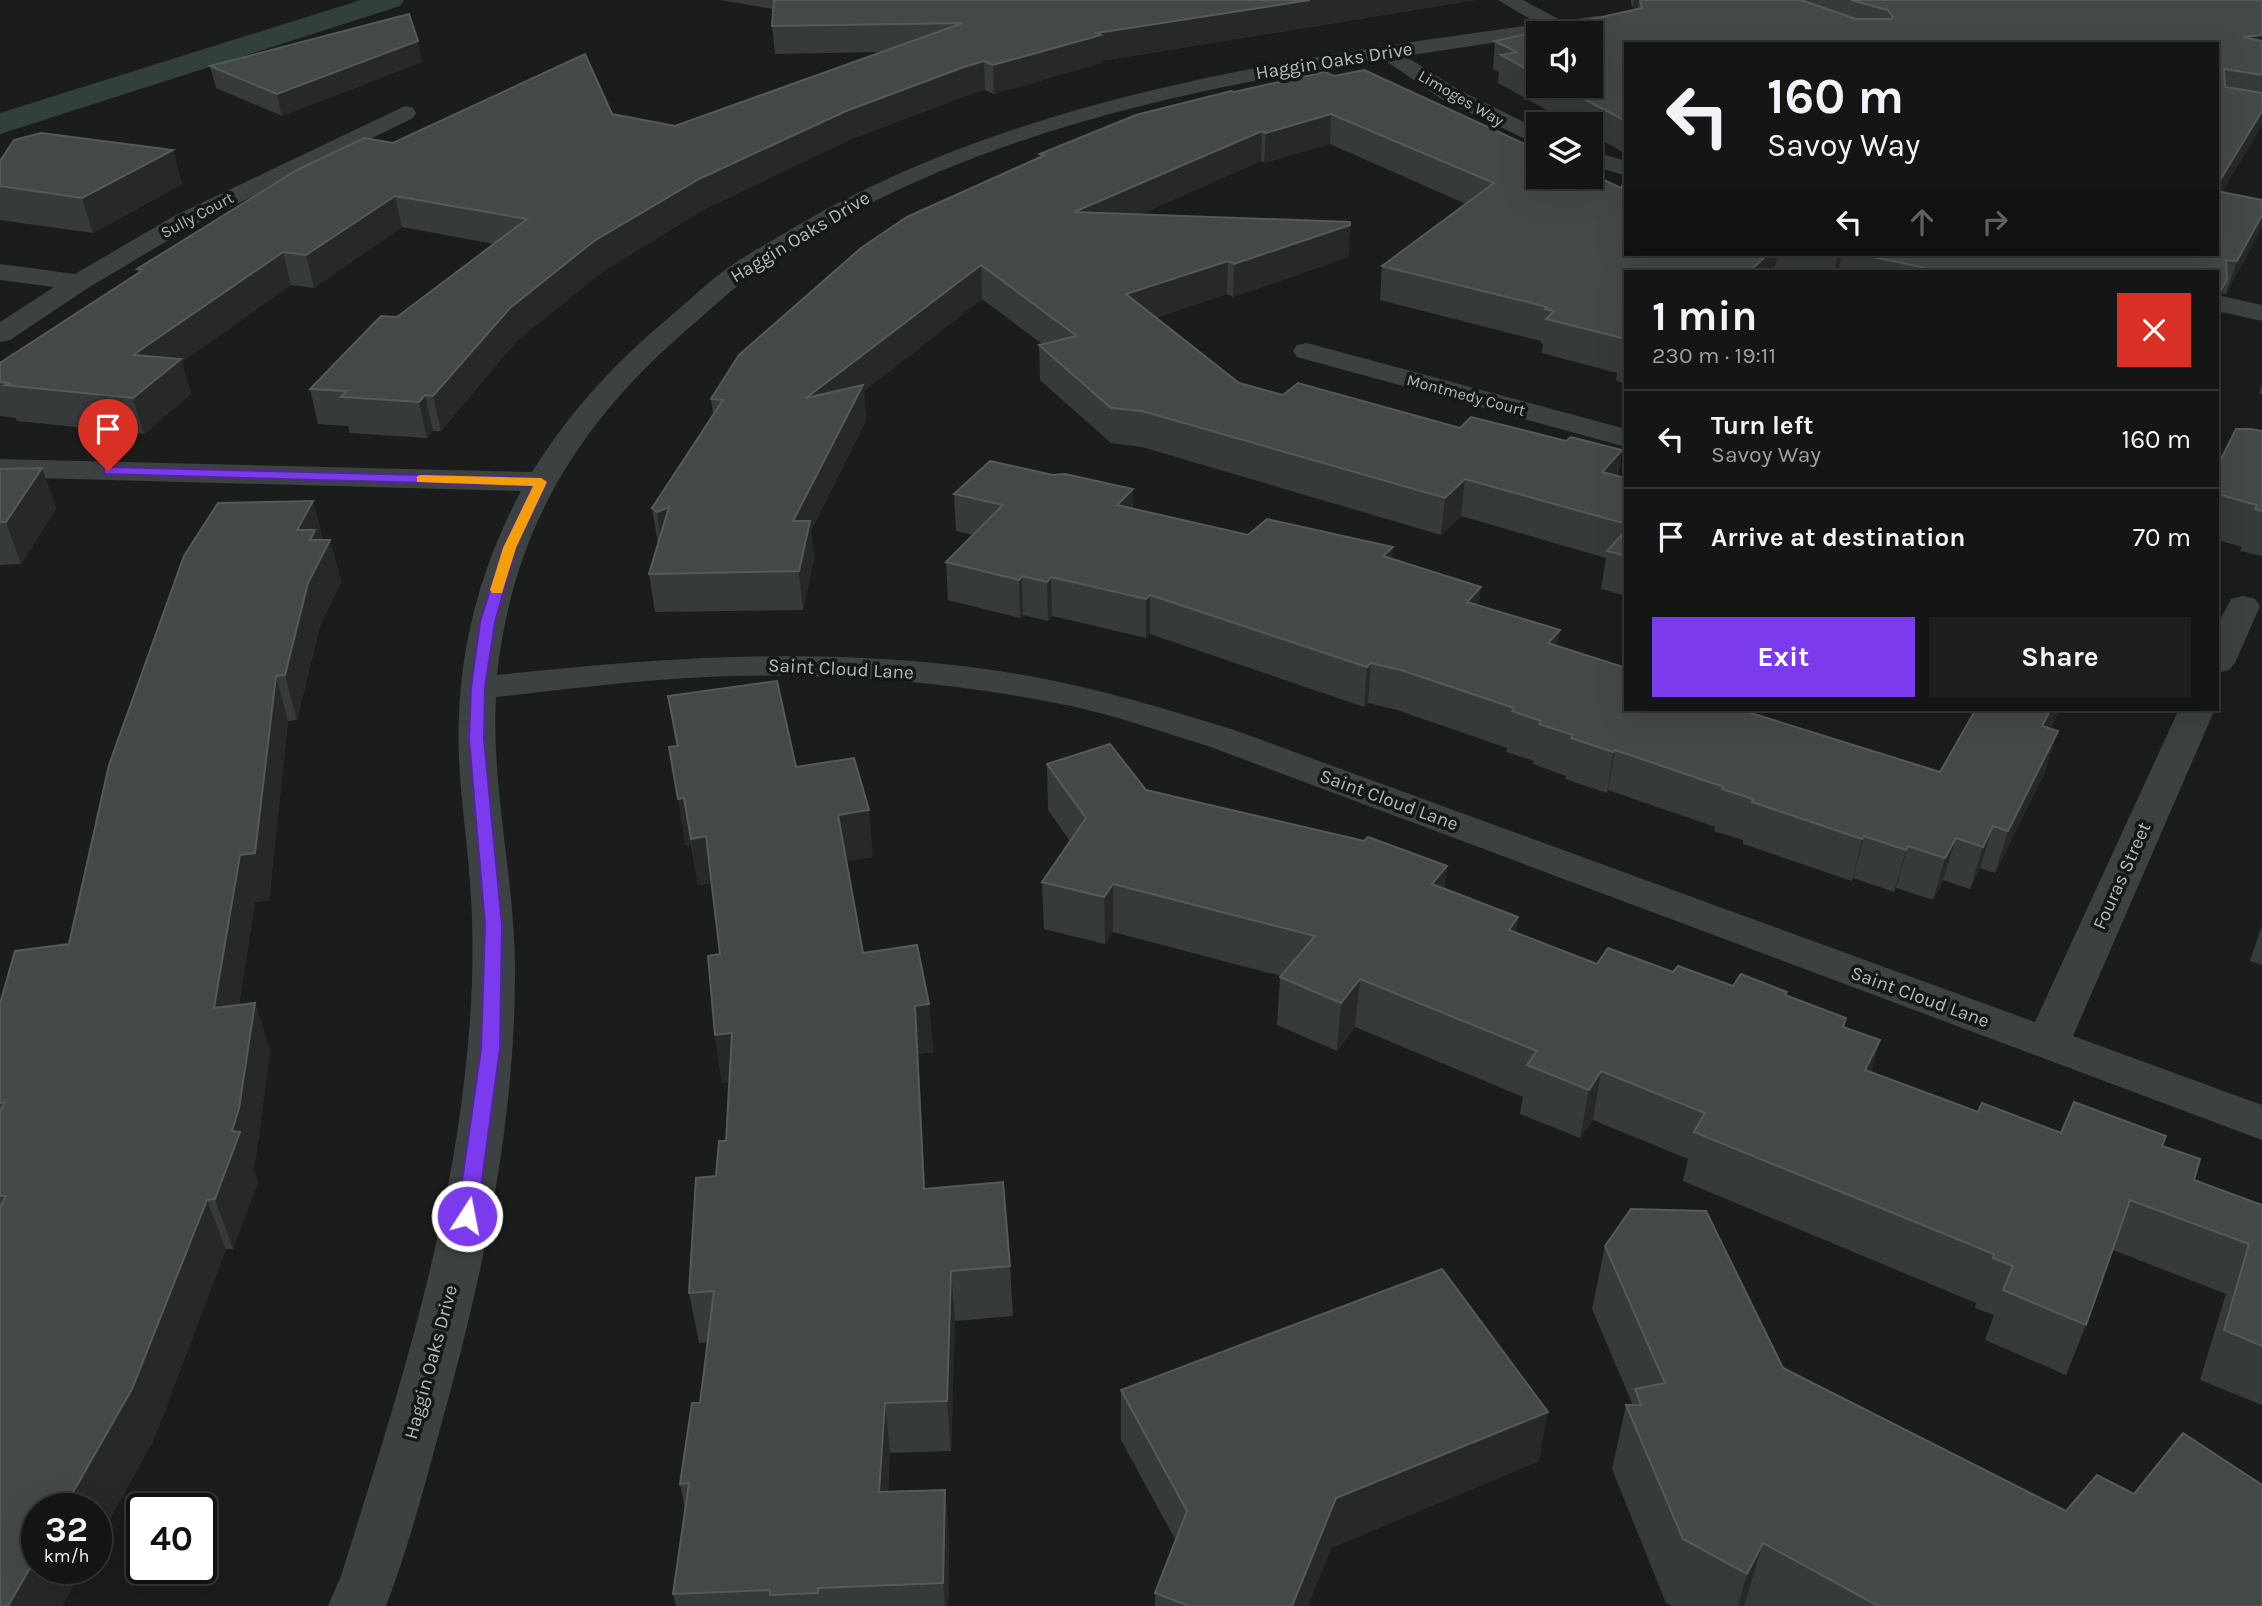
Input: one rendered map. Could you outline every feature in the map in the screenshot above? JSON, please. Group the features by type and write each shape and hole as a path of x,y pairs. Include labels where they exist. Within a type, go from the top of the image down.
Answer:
{"street":[{"path":"1508,0 1548,21"},
{"name":"Haggin Oaks Drive","path":"1603,21 1626,18"},
{"name":"Haggin Oaks Drive","path":"357,1606 369,1576 436,1361 472,1192 490,1049 494,925 476,739 478,688 488,622 510,548 541,482 581,420 617,377 668,327 723,282 772,249 853,203 953,158 1082,114 1231,77 1526,32"},
{"name":"Limoges Way","path":"1386,52 1451,95 1526,132"},
{"name":"Sully Court","path":"0,334 79,282 183,221 405,113"},
{"path":"1603,162 1624,168"},
{"path":"0,272 79,282"},
{"path":"2219,303 2262,313"},
{"name":"Montmedy Court","path":"1307,351 1624,437"},
{"path":"0,468 541,482"},
{"path":"2219,658 2241,605"},
{"name":"Saint Cloud Lane","path":"478,688 665,669 767,665 866,667 951,675 1033,688 1115,706 1221,738 2262,1123"},
{"name":"Fouras Street","path":"2047,1044 2196,711"}],"building":[{"path":"774,0 1310,0 1097,33 1101,35 993,65 984,61 964,67 846,111 699,179 594,241 510,308 433,396 425,395 419,402 341,397 347,391 310,389 381,316 397,317 527,219 395,196 306,255 283,252 133,355 181,359 133,398 5,385 9,383 0,382 0,363 143,270 137,269 297,170 364,138 393,143 585,54 612,114 675,126 963,23 772,26"},
{"path":"1640,0 1801,0 1856,19 1891,19 1893,17 1888,10 1851,0 2262,0 2262,35 2243,37 2262,41 2262,75 2224,69 2225,87 2262,93 2262,111 2219,182 2219,42 1624,42 1624,120 1582,98 1603,98 1603,21 1584,21 1642,8"},
{"path":"409,14 418,41 277,94 210,66"},
{"path":"1526,34 1526,69 1501,55 1517,52 1495,41"},
{"path":"1364,70 1526,144 1526,189 1603,189 1603,180 1621,188 1624,183 1624,256 1766,256 1751,270 1624,270 1624,338 1546,319 1554,311 1545,309 1547,307 1382,266 1494,183 1331,114 1266,133 1262,131 1074,212 1350,222 1350,225 1234,264 1228,261 1126,294 1239,383 1283,395 1298,383 1460,428 1471,417 1566,441 1571,437 1622,450 1602,472 1624,478 1624,523 1465,479 1445,498 1142,411 1111,408 1039,345 1077,336 981,265 806,398 863,385 793,521 810,521 799,571 649,574 669,507 657,512 652,508 723,400 711,399 739,355 861,248 907,217 1045,155 1040,154 1136,115 1231,91 1325,72 1334,76"},
{"path":"41,133 173,150 82,198 0,186 0,161 14,140"},
{"path":"2219,191 2262,200 2262,215 2237,261 2226,260 2227,280 2219,294 2219,270 1930,269 1869,256 2219,256"},
{"path":"2236,429 2262,431 2262,511 2255,509 2257,505 2219,495 2219,463"},
{"path":"990,461 1133,489 1117,505 1248,535 1267,519 1393,547 1383,556 1481,587 1467,602 1560,630 1548,643 1624,667 1624,711 1744,711 1940,772 1975,711 2050,711 2042,726 2058,731 2008,831 1993,826 1983,847 1956,838 1945,858 1908,846 1906,850 1864,836 1862,839 1752,802 1753,799 1722,789 1724,787 1571,738 1573,735 1539,724 1541,721 1512,711 1514,708 1401,670 1371,663 1367,667 1150,595 1146,599 1051,577 1047,582 1022,576 1019,580 946,562 1003,505 954,494"},
{"path":"42,468 6,522 0,522 0,469"},
{"path":"313,501 297,530 315,530 310,540 330,540 308,583 285,675 276,676 255,853 240,855 214,1008 255,1003 239,1108 232,1131 240,1132 215,1199 207,1200 132,1389 73,1493 21,1493 21,1584 8,1606 0,1606 0,1208 6,1196 0,1196 0,1112 5,1102 0,1103 0,1004 15,951 69,944 109,765 184,556 218,503"},
{"path":"1624,532 1624,555 1607,551"},
{"path":"777,681 796,767 854,758 869,810 838,815 863,953 917,945 929,1004 915,1006 924,1189 1003,1182 1010,1266 951,1271 947,1401 885,1403 879,1492 945,1490 943,1583 818,1588 818,1593 770,1595 770,1590 673,1594 689,1483 680,1484 692,1403 700,1403 714,1291 689,1293 696,1178 716,1176 719,1141 726,1141 732,1033 715,1035 708,956 720,954 706,836 691,839 684,798 678,799 669,747 678,746 668,696"},
{"path":"1110,744 1146,790 1364,841 1368,837 1447,866 1432,884 1518,917 1509,930 1597,964 1608,948 1673,972 1678,966 1733,986 1741,974 1787,992 1785,995 1846,1018 1843,1027 1880,1040 1865,1070 1978,1112 1982,1103 2061,1133 2074,1102 2166,1136 2162,1146 2200,1159 2194,1180 2262,1205 2262,1346 2224,1330 2249,1244 2130,1200 2086,1325 2003,1290 2013,1266 1993,1258 1994,1254 1694,1132 1705,1113 1601,1071 1589,1090 1527,1065 1537,1051 1360,979 1341,1003 1280,977 1315,936 1113,884 1104,897 1042,882 1086,818 1047,764"},
{"path":"1631,1209 1706,1211 1783,1368 2066,1511 2097,1475 2134,1494 2183,1433 2262,1485 2262,1606 1878,1606 1763,1543 1747,1574 1683,1539 1626,1405 1641,1405 1635,1389 1665,1383 1605,1246"},
{"path":"1442,1269 1548,1412 1336,1498 1292,1606 1189,1606 1155,1593 1187,1511 1121,1390"}],"waterway":[{"path":"0,124 390,0"}],"slow traffic":[{"path":"421,479 541,482 510,548 497,590"}],"route":[{"path":"108,471 541,482 510,548 488,622 478,688 476,739 494,925 490,1049 467,1216"}]}
